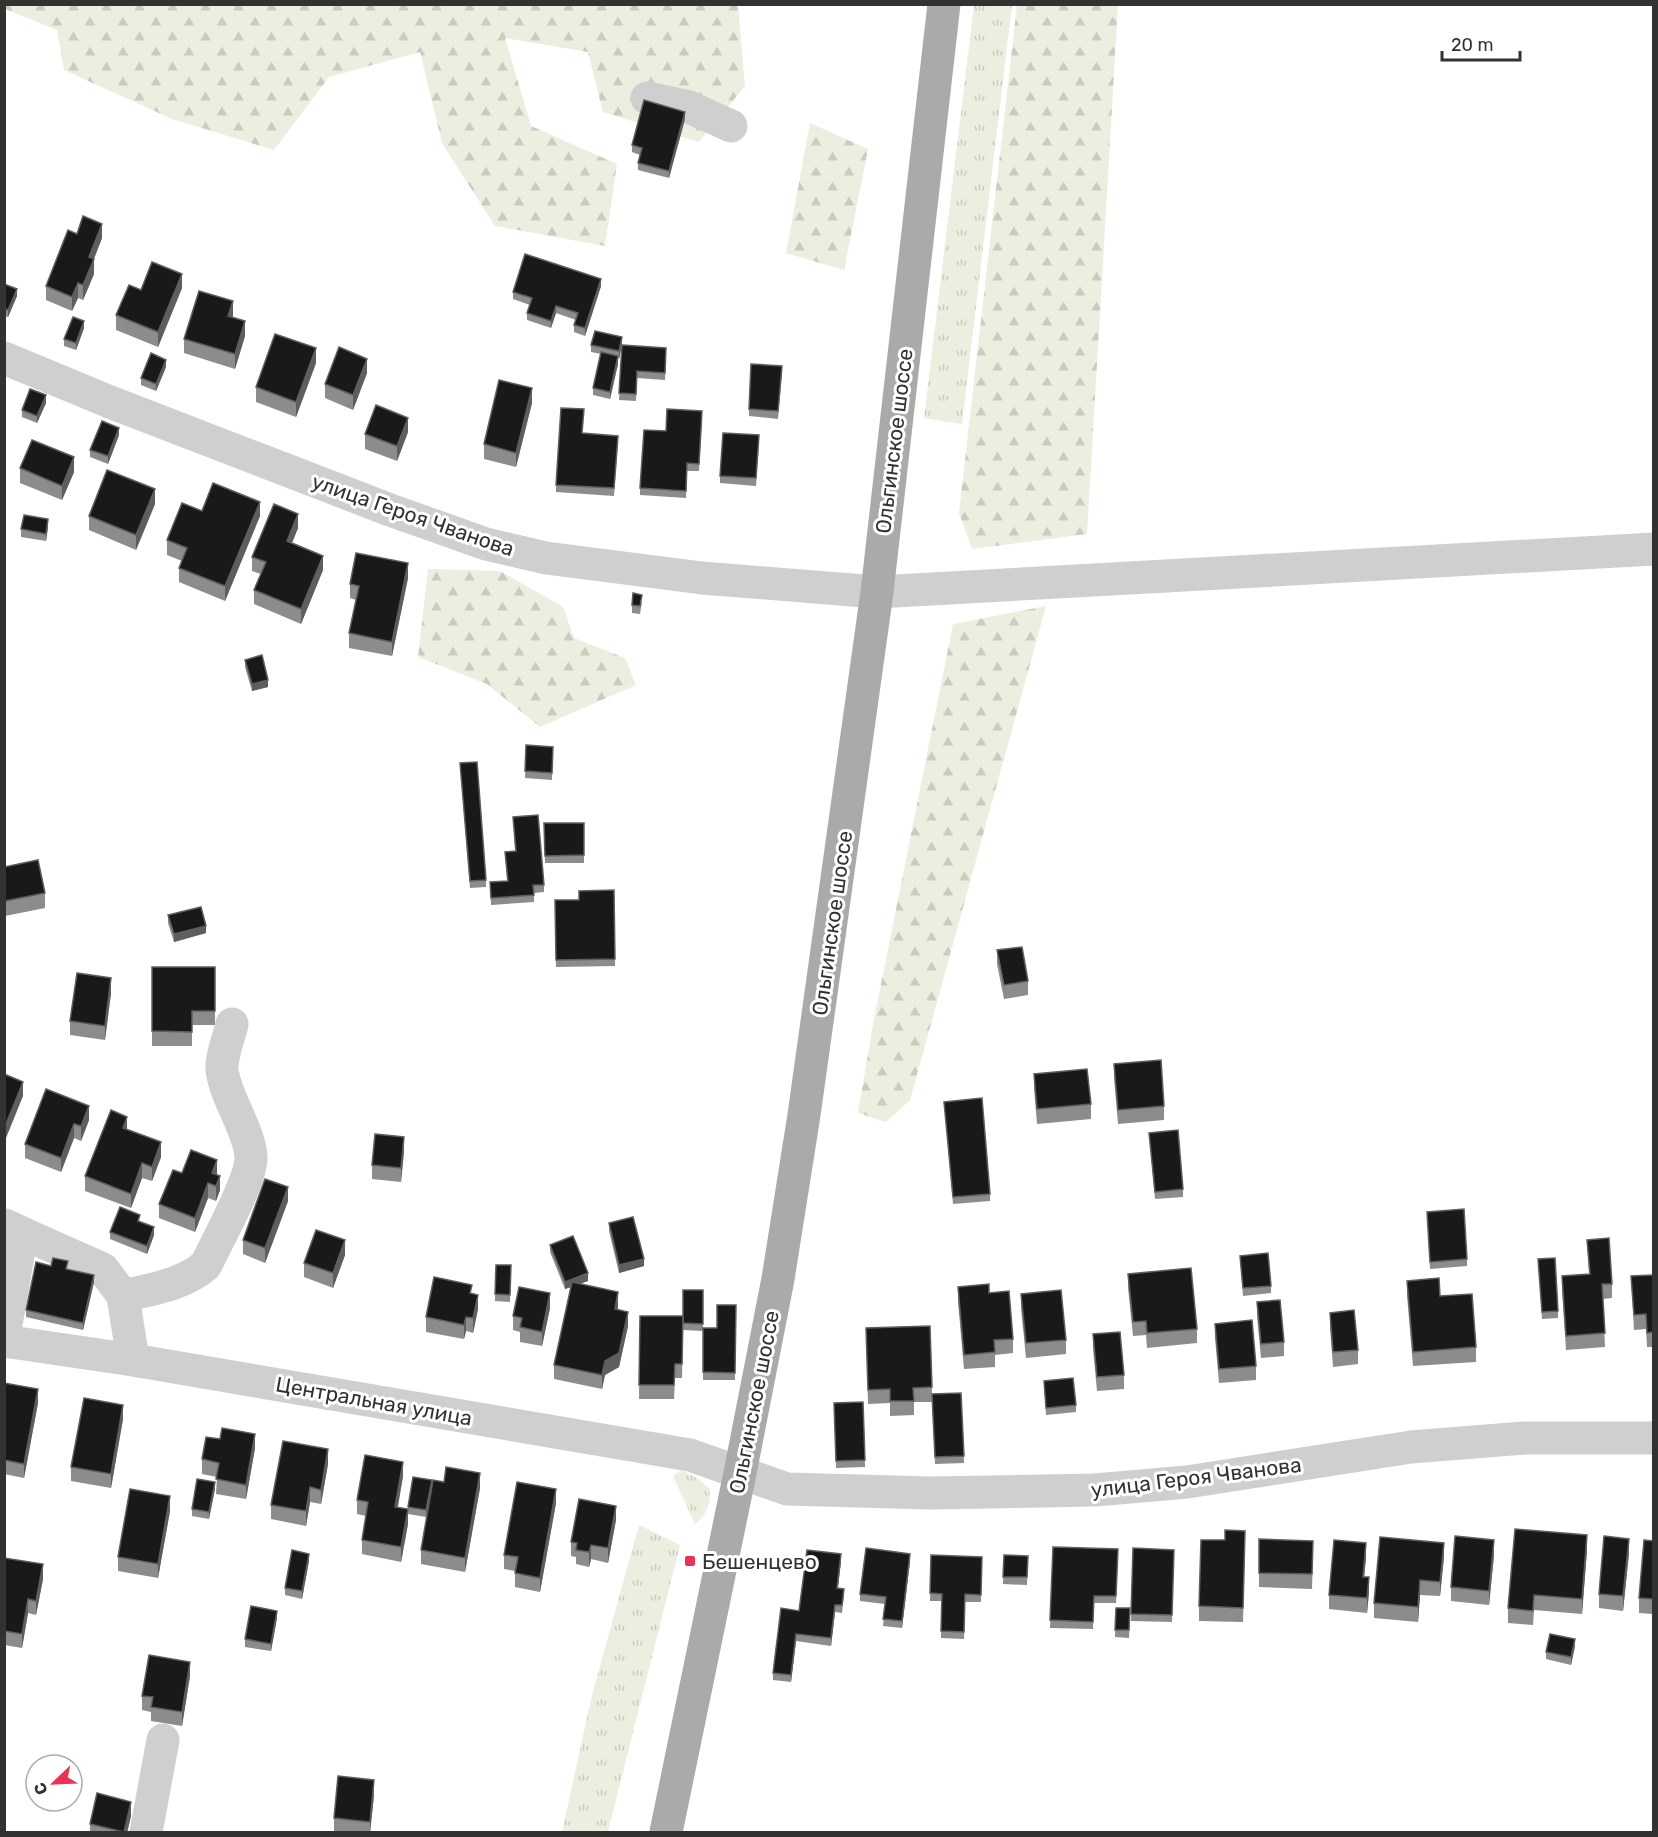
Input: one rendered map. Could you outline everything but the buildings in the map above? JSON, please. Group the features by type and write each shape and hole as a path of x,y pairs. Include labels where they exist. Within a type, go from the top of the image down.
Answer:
{"main road":[{"name":"Ольгинское шоссе","path":"666,1833 741,1473 778,1279 804,1115 877,592 944,4"}],"street":[{"path":"647,98 689,107 731,126"},
{"name":"улица Героя Чванова","path":"4,358 110,402 390,510 486,544 546,558 691,577 877,592 1653,549"},
{"path":"123,1296 181,1282 206,1265 247,1176 251,1157 248,1142 225,1084 222,1067 232,1024"},
{"path":"4,1336 14,1229 103,1269 123,1296 133,1360"},
{"name":"Центральная улица","path":"4,1341 133,1360 690,1455 741,1473"},
{"name":"улица Героя Чванова","path":"741,1473 787,1489 930,1493 1095,1490 1187,1482 1411,1447 1524,1438 1653,1438"},
{"path":"146,1833 163,1740"}],"green space":[{"path":"4,5 738,5 745,86 699,142 603,112 588,52 505,38 531,126 617,164 605,246 495,226 442,143 420,52 329,77 274,150 172,119 64,70 57,30 5,9"},
{"path":"974,5 1012,5 962,424 924,418"},
{"path":"1017,5 1118,5 1087,534 972,549 959,513"},
{"path":"810,123 868,149 844,270 786,253"},
{"path":"428,569 500,571 563,607 574,638 625,658 636,685 540,727 487,684 418,657"},
{"path":"1046,606 910,1100 886,1122 858,1113 874,1019 953,624"},
{"path":"681,1470 697,1478 709,1488 710,1498 707,1508 695,1524 673,1476"},
{"path":"639,1525 680,1545 608,1832 562,1832 592,1695"}],"place":[{"name":"Бешенцево","path":"690,1561"}]}
